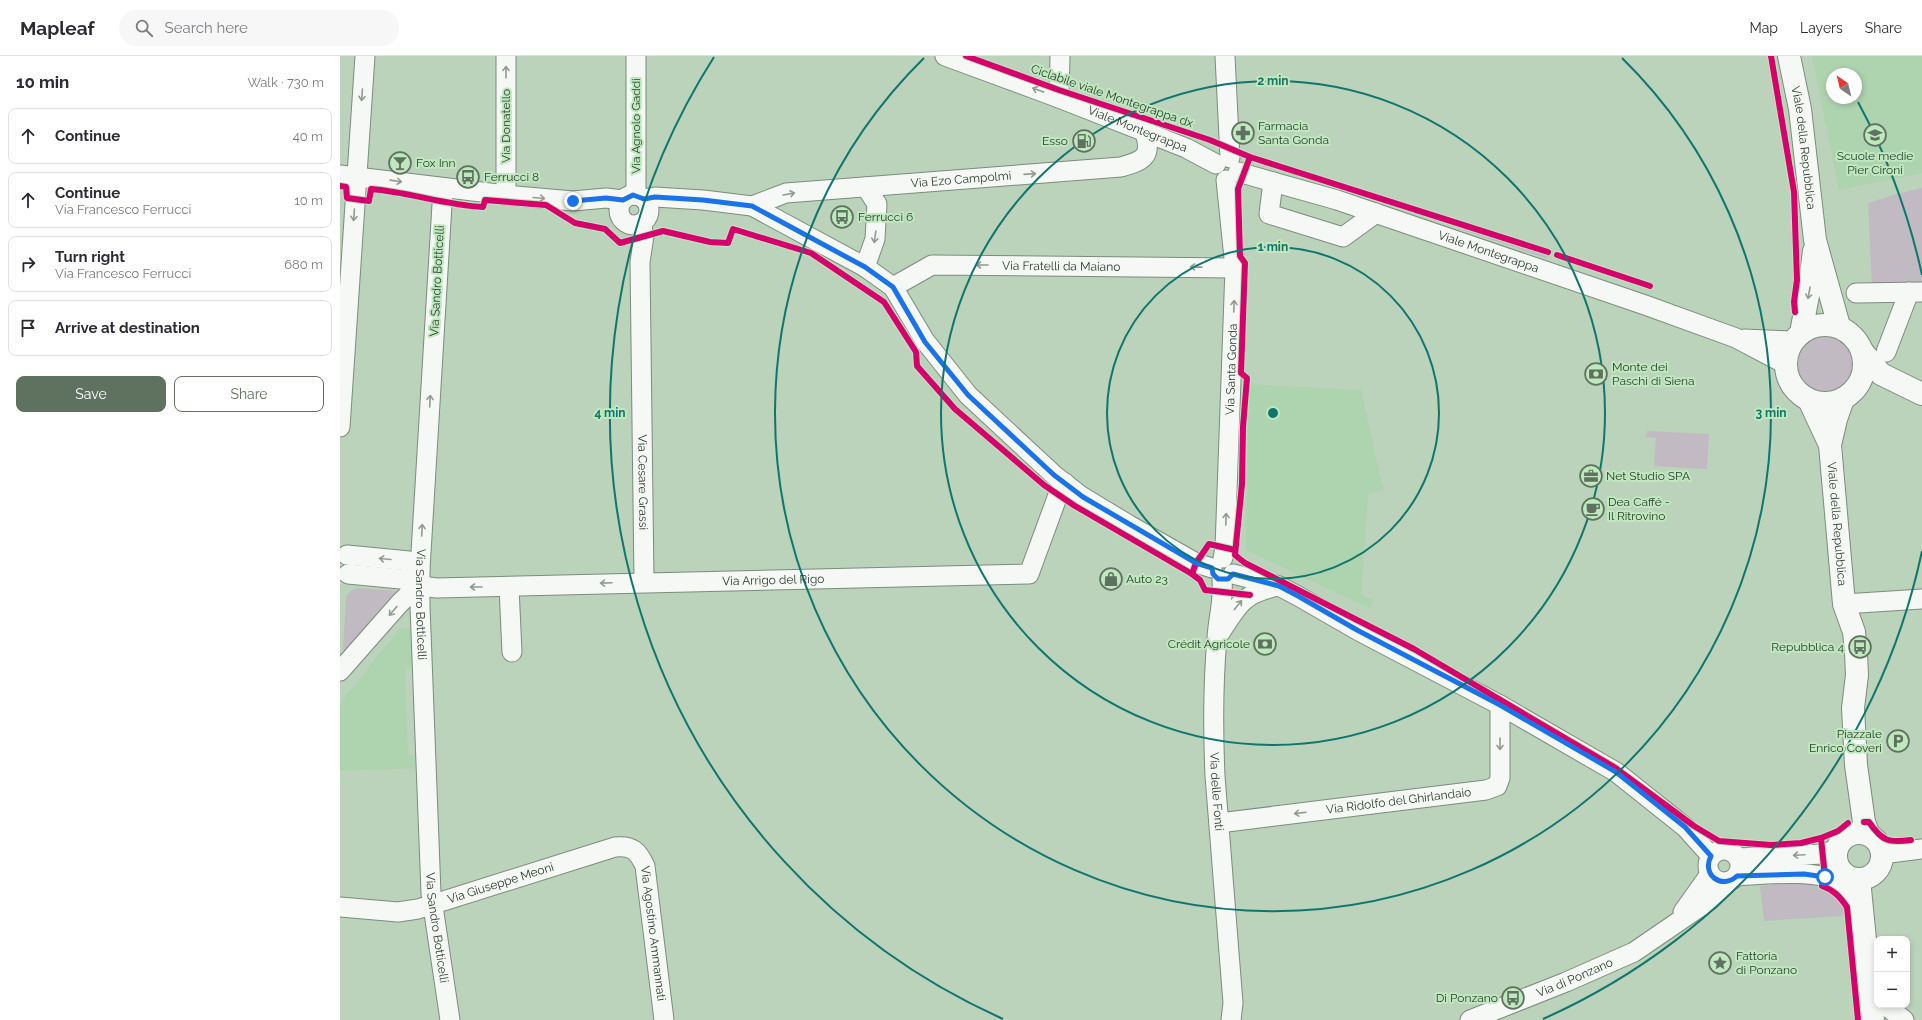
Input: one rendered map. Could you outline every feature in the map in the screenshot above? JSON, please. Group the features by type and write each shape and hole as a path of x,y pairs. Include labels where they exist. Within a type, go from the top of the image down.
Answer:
{"main road":[{"name":"Viale della Repubblica","path":"1789,56 1800,109 1815,240"},
{"path":"1815,240 1839,326"},
{"path":"1815,240 1810,290 1797,337 1787,352 1785,364 1787,375 1792,385 1800,394 1809,400 1821,403 1832,402 1850,393 1916,392"},
{"path":"1797,337 1810,327 1822,324 1839,326 1856,339 1862,351 1881,374 1916,392"},
{"path":"1830,445 1836,419 1850,393 1862,376 1864,363 1862,351"},
{"path":"1809,400 1830,445"},
{"name":"Viale della Repubblica","path":"1830,445 1844,604 1839,635 1841,669 1853,708 1856,764"},
{"path":"1856,764 1864,822 1869,835 1880,846 1882,854 1881,861 1866,876 1852,878 1841,870 1837,864 1856,764"},
{"path":"1841,843 1857,833 1869,835"},
{"path":"1866,876 1872,943 1873,1020"},
{"path":"1884,1008 1884,1020"}],"street":[{"path":"340,427 348,175 364,56"},
{"name":"Via Donatello","path":"506,56 506,196"},
{"name":"Via Agnolo Gaddi","path":"635,211 636,56"},
{"name":"Viale Montegrappa","path":"945,56 1059,98 1186,148 1228,169 1337,200 1572,280 1736,338"},
{"path":"1059,98 1060,56"},
{"name":"Via Santa Gonda","path":"1222,570 1225,548 1235,268 1228,169 1225,56"},
{"name":"Via Ezo Campolmi","path":"752,206 786,194 1121,168 1140,161 1147,153 1148,141 1145,133"},
{"path":"348,175 506,196 573,201 635,211 703,200 752,206 865,267 893,287 925,342 968,395 1081,496 1196,563 1279,586 1357,630 1500,705 1616,772 1685,827 1711,865 1719,881 1735,872 1823,854 1841,843"},
{"path":"1273,182 1269,214 1343,237 1376,213"},
{"path":"865,267 875,239 877,204 866,187"},
{"name":"Via Sandro Botticelli","path":"443,188 420,576 433,905 450,1020"},
{"name":"Via Cesare Grassi","path":"635,211 640,262 644,582"},
{"name":"Via Fratelli da Maiano","path":"893,287 932,265 1235,268"},
{"path":"1856,293 1916,292 1886,352"},
{"path":"1736,338 1797,337"},
{"path":"1736,338 1785,364"},
{"name":"Via Arrigo del Rigo","path":"420,576 437,588 1029,574 1058,495 1065,483"},
{"path":"344,553 409,561 414,563 420,576"},
{"path":"344,553 350,565 344,578 410,580 420,576"},
{"name":"Via delle Fonti","path":"1222,570 1223,592 1217,638 1214,742 1234,1014"},
{"path":"340,671 398,604 420,576"},
{"path":"1217,638 1243,600 1260,590 1279,586"},
{"path":"509,587 512,652"},
{"path":"1844,604 1922,599"},
{"name":"Via Ridolfo del Ghirlandaio","path":"1219,823 1486,790 1497,786 1500,778 1500,705"},
{"name":"Via Giuseppe Meoni","path":"340,907 398,912 418,909 615,847 626,846 635,849"},
{"name":"Via Agostino Ammannati","path":"635,849 640,854 645,866 664,1020"},
{"path":"1882,854 1922,849"},
{"path":"1674,924 1720,850 1725,850 1735,854 1735,872"},
{"path":"1735,872 1804,874 1825,877 1836,882 1852,900 1872,943"},
{"name":"Via di Ponzano","path":"1470,1020 1566,982 1634,952 1710,900 1735,872"},
{"path":"1888,1008 1904,1020"}],"shaded area":[{"name":"Scuole medie Pier Cironi","path":"1812,56 1922,56 1922,173 1839,190"},
{"path":"1922,188 1922,285 1872,286 1868,203"},
{"path":"1464,227 1547,255 1546,258 1463,230"},
{"path":"1825,337 1835,339 1844,345 1850,354 1852,364 1850,374 1844,383 1835,389 1825,391 1815,389 1806,383 1800,374 1798,364 1800,354 1806,345 1815,339"},
{"path":"1249,384 1361,390 1383,489 1368,495 1361,594 1374,600 1369,608 1246,550"},
{"path":"1647,431 1709,434 1707,469 1654,466 1656,438 1646,437"},
{"path":"357,588 399,591 348,651 343,650 346,597 351,591"},
{"path":"400,628 410,629 412,668 405,669 408,755 418,755 418,768 340,771 340,704"},
{"path":"1801,882 1829,889 1848,909 1842,916 1764,921 1760,886"}],"cycle path":[{"name":"Ciclabile viale Montegrappa dx","path":"966,56 1059,90 1210,140 1250,157 1548,252"},
{"path":"1771,56 1794,192 1797,280 1794,302 1795,312"},
{"path":"1250,157 1238,189 1240,256 1245,263 1241,373 1247,378 1243,427 1242,484 1235,555 1245,563 1414,649 1614,767 1694,826 1719,841 1771,845 1801,843 1821,838"},
{"path":"340,186 346,187 347,198 369,201 371,189 469,206 483,207 485,200 546,205 575,223 605,229 620,243 663,231 710,242 728,243 733,229 811,253 884,302 916,352 917,366 955,409 1044,485 1075,506 1192,574 1200,580 1205,590 1250,595"},
{"path":"1557,255 1650,286"},
{"path":"1192,574 1196,563 1209,544 1235,550"},
{"path":"1864,822 1869,822 1882,837 1891,841 1911,840"},
{"path":"1848,823 1838,831 1821,838 1825,877 1822,886 1836,894 1847,907 1858,1020"}],"place":[{"name":"Farmacia Santa Gonda","path":"1243,133"},
{"name":"Scuole medie Pier Cironi","path":"1875,135"},
{"name":"Esso","path":"1084,141"},
{"name":"Fox Inn","path":"400,163"},
{"name":"Ferrucci 8","path":"468,177"},
{"name":"Ferrucci 6","path":"842,217"},
{"name":"Monte dei Paschi di Siena","path":"1596,374"},
{"name":"Net Studio SPA","path":"1591,476"},
{"name":"Dea Caffé - Il Ritrovino","path":"1593,509"},
{"name":"Auto 23","path":"1111,579"},
{"name":"Crédit Agricole","path":"1265,644"},
{"name":"Repubblica 4","path":"1860,647"},
{"name":"Piazzale Enrico Coveri","path":"1898,741"},
{"name":"Fattoria di Ponzano","path":"1720,963"},
{"name":"Di Ponzano","path":"1513,998"}],"route":[{"path":"573,201 606,198 623,200 633,195 640,196 644,199 655,197 703,200 752,206 831,247 865,267 893,287 925,342 968,395 1054,475 1081,496 1196,563 1212,568 1213,574 1218,579 1228,579 1233,574 1279,586 1357,630 1500,705 1616,772 1685,827 1711,856 1708,863 1709,871 1714,878 1719,881 1729,881 1737,876 1804,874 1825,877"}]}
